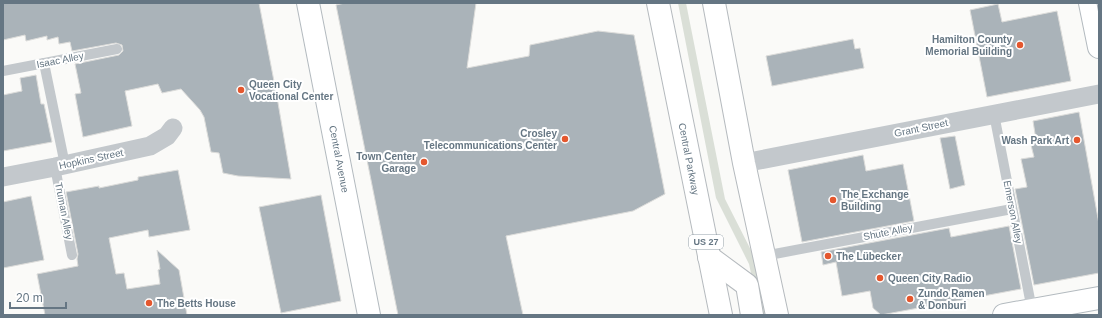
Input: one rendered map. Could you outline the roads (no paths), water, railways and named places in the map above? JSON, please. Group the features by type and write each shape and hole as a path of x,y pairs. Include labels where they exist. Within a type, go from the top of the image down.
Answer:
{"main road":[{"name":"Central Avenue","path":"308,3 369,315"},
{"name":"Central Parkway","path":"658,3 721,315"},
{"path":"714,3 744,163 776,315"},
{"path":"1090,3 1099,47"},
{"path":"709,257 747,285 752,315"},
{"path":"1004,315 1099,298"}],"street":[{"name":"Grant Street","path":"744,163 1099,94"},
{"name":"Hopkins Street","path":"3,177 150,146 167,136 173,128"}],"lane":[{"name":"Isaac Alley","path":"3,71 117,49"},
{"name":"Truman Alley","path":"44,63 72,255"},
{"name":"Emerson Alley","path":"994,114 1032,310"},
{"name":"Shute Alley","path":"764,256 1012,209"}],"tram line":[{"path":"1097,3 1099,14"}],"place":[{"name":"Hamilton County Memorial Building","path":"1020,45"},
{"name":"Queen City Vocational Center","path":"241,90"},
{"name":"Crosley Telecommunications Center","path":"565,139"},
{"name":"Wash Park Art","path":"1077,140"},
{"name":"Town Center Garage","path":"424,162"},
{"name":"The Exchange Building","path":"833,200"},
{"name":"The Lübecker","path":"828,256"},
{"name":"Queen City Radio","path":"880,278"},
{"name":"Zundo Ramen & Donburi","path":"910,299"},
{"name":"The Betts House","path":"149,303"}]}
